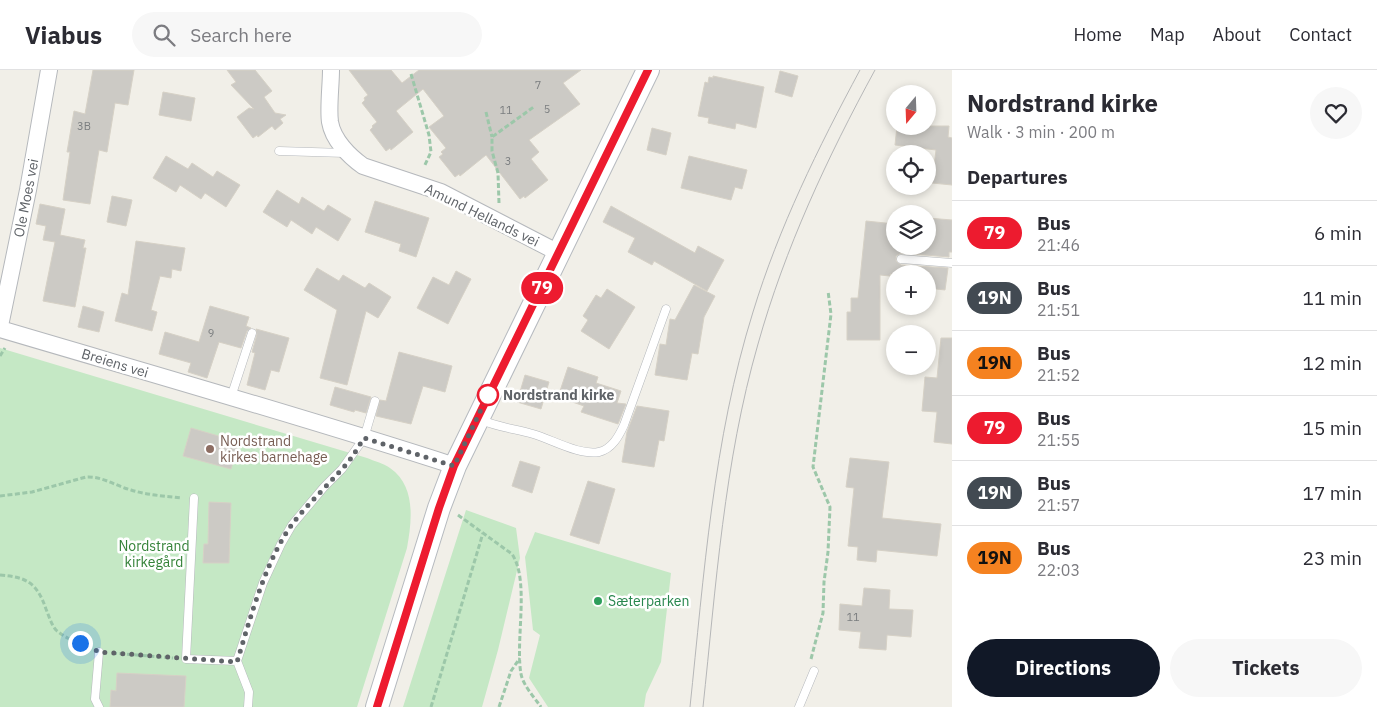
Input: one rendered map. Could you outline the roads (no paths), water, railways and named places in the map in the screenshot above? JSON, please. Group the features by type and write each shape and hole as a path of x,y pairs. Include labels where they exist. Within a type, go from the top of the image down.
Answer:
{"main road":[{"path":"377,707 439,508 454,466 648,70"}],"street":[{"name":"Ole Moes vei","path":"0,327 32,169 49,70"},
{"name":"Amund Hellands vei","path":"331,70 330,123 337,139 347,153 363,166 441,192 559,254"},
{"name":"Breiens vei","path":"0,327 454,466"}],"lane":[{"path":"279,151 347,153"},
{"path":"900,259 952,263"},
{"path":"476,418 581,450 598,452 605,450 620,436 666,309"},
{"path":"231,397 252,332"},
{"path":"248,707 249,692 237,662 263,582 292,525 342,470 364,438 375,401"},
{"path":"194,498 186,659 237,662"},
{"path":"99,652 95,699 99,707"},
{"path":"800,707 814,671"}],"tram line":[{"path":"690,707 719,458 739,360 763,280 787,219 800,188 860,70"},
{"path":"703,707 717,570 729,479 746,389 758,344 794,238 840,136 875,70"}],"place":[{"name":"Nordstrand kirke","path":"488,395"},
{"name":"Nordstrand kirkes barnehage","path":"210,449"},
{"name":"Sæterparken","path":"598,601"}],"park label":[{"name":"Nordstrand kirkegård","path":"154,554"}]}
